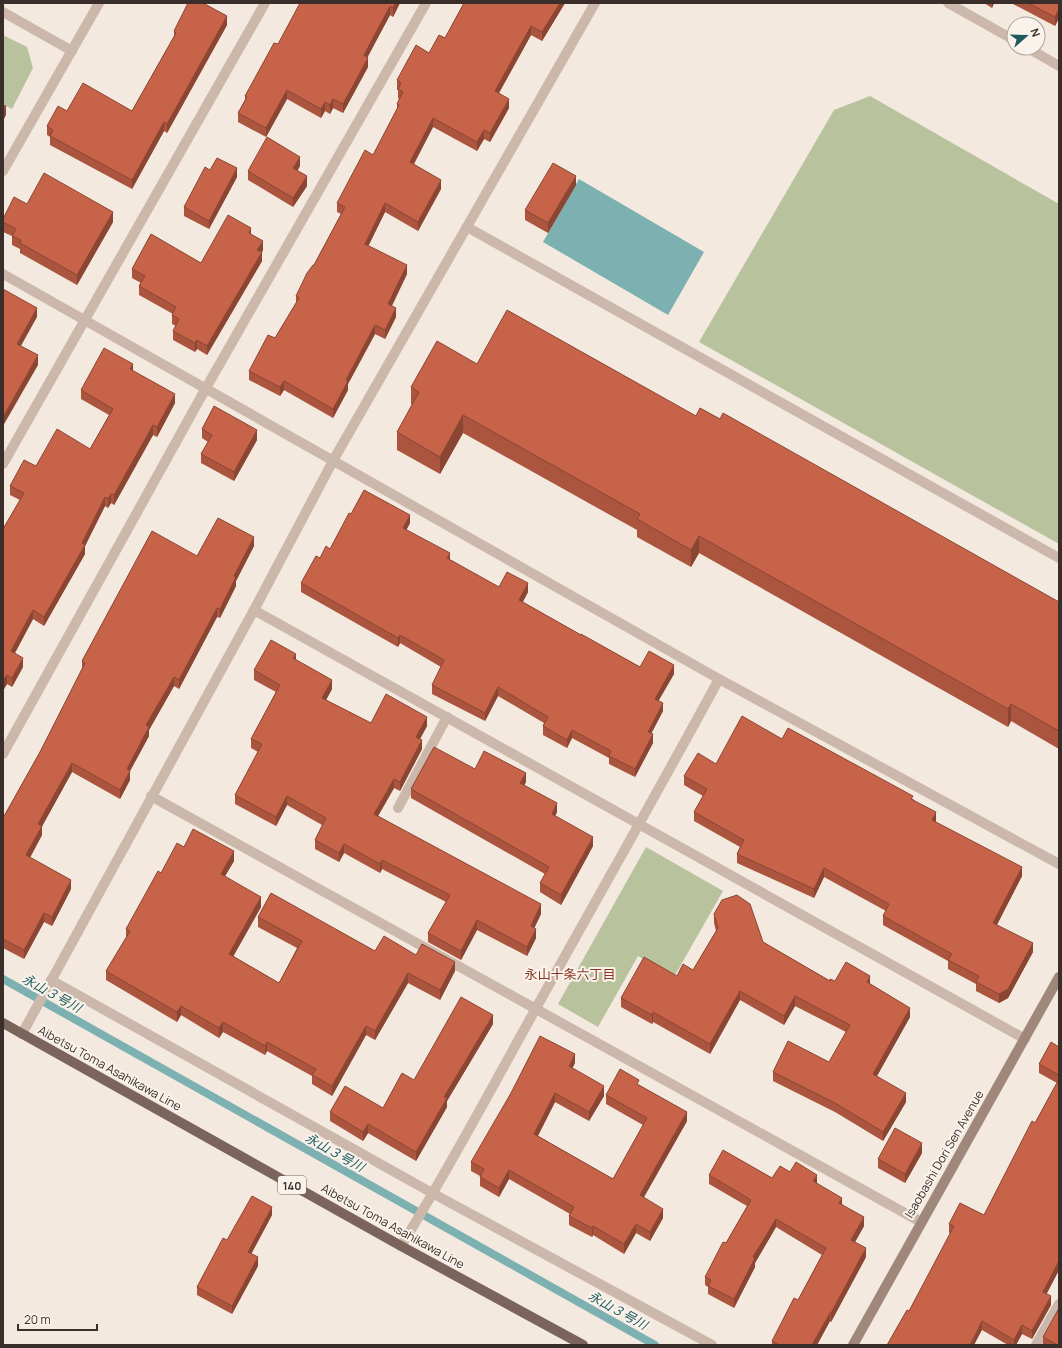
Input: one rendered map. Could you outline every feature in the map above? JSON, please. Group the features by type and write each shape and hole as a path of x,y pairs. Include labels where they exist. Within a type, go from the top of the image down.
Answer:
{"main road":[{"name":"Aibetsu Toma Asahikawa Line","path":"3,1023 401,1246 583,1345"}],"street":[{"path":"3,171 99,3"},
{"path":"3,464 265,3"},
{"path":"3,754 206,388 426,3"},
{"path":"22,1034 254,610 334,459 595,3"},
{"path":"948,3 1006,36"},
{"path":"3,12 72,51"},
{"path":"1044,56 1058,63"},
{"path":"467,227 1059,558"},
{"path":"3,274 334,459 719,679 1059,864"},
{"path":"254,610 1026,1039"},
{"path":"401,1246 431,1198 640,825 719,679"},
{"path":"398,808 446,717"},
{"path":"151,796 535,1010 921,1222"},
{"name":"Isaobashi Dori Sen Avenue","path":"853,1345 921,1222 1026,1039 1059,977"},
{"path":"51,980 431,1198 712,1345"},
{"path":"1036,1345 1059,1304"}],"green space":[{"path":"3,35 27,47 33,68 12,109 3,104"},
{"path":"870,96 1059,204 1059,544 699,342 834,110"},
{"path":"646,847 723,891 674,977 638,956 598,1027 558,1004"}],"water":[{"path":"579,179 704,252 668,315 543,242"}],"building":[{"path":"188,3 203,3 227,16 167,124 164,122 132,180 50,136 53,130 47,126 58,106 67,111 83,83 132,111 176,33 174,31"},
{"path":"300,3 395,3 393,8 390,6 364,55 368,58 343,104 333,99 330,105 325,102 321,109 287,90 266,128 238,113 247,97 245,96 274,43 278,44"},
{"path":"464,3 560,3 542,32 531,26 495,91 509,99 490,133 484,130 477,142 433,118 410,162 441,180 418,222 385,203 365,244 407,265 388,304 396,308 385,330 375,325 346,380 348,381 333,409 284,381 280,387 249,371 268,335 275,338 299,298 296,296 307,273 314,265 345,207 337,203 365,150 373,155 399,105 397,104 403,92 398,89 401,83 397,80 416,45 429,53 439,35 445,38"},
{"path":"1028,3 1059,3 1059,9 1055,17"},
{"path":"3,105 6,106 3,112"},
{"path":"267,137 300,157 293,168 307,176 293,198 248,171"},
{"path":"217,158 237,168 209,221 184,207 205,167 210,170"},
{"path":"553,163 576,176 548,223 525,210"},
{"path":"44,173 113,212 77,275 20,243 21,240 12,236 16,229 3,222 3,219 14,197 27,204"},
{"path":"228,215 251,228 249,233 263,241 257,250 262,252 207,346 197,340 195,343 173,331 179,319 172,315 176,307 139,286 145,276 132,269 151,234 201,263"},
{"path":"3,289 37,308 17,344 38,355 3,417"},
{"path":"507,310 696,416 700,408 720,419 723,413 1059,602 1059,731 1011,704 1008,709 699,536 691,550 637,519 640,514 463,415 440,457 397,432 419,392 411,387 437,341 477,364"},
{"path":"104,348 133,364 130,369 175,394 157,427 153,425 114,495 111,494 108,499 105,497 82,543 85,545 44,617 33,610 11,651 23,658 12,678 7,675 3,679 3,529 24,493 10,486 24,460 36,466 57,429 90,449 113,409 81,390"},
{"path":"214,406 257,430 234,472 201,454 212,435 202,429"},
{"path":"364,490 410,515 403,528 450,553 447,558 499,587 507,572 528,583 519,600 581,635 640,667 649,651 674,665 655,699 663,703 648,732 653,734 635,769 609,756 611,751 572,730 567,740 543,726 548,717 498,687 485,713 432,685 444,660 400,635 398,638 301,583 316,556 320,558 326,546 330,549 349,513 351,514"},
{"path":"218,518 254,537 234,576 236,577 220,609 217,608 179,680 174,677 146,725 149,727 127,769 130,771 120,790 72,763 38,824 42,826 26,855 71,880 52,917 44,913 24,950 3,939 3,818 40,752 85,663 82,661 152,531 197,556"},
{"path":"271,640 296,654 293,658 332,680 322,698 371,723 386,694 427,717 416,737 422,740 400,782 394,779 374,814 541,904 531,926 536,929 527,947 477,920 461,951 428,933 450,895 382,860 380,864 344,844 339,853 315,840 326,818 287,796 276,817 235,795 262,744 251,739 280,685 254,670"},
{"path":"742,716 782,739 788,728 913,796 911,799 936,812 932,820 1022,867 993,923 1033,943 1008,989 999,994 976,982 979,976 948,960 952,954 883,916 889,904 824,868 814,889 737,854 744,840 694,812 707,789 684,776 698,753 716,764"},
{"path":"434,747 475,769 484,751 526,773 520,783 557,803 552,814 593,837 561,895 540,883 549,867 411,789"},
{"path":"193,829 234,851 221,874 261,897 229,954 279,983 302,941 258,917 271,893 375,951 384,936 416,955 422,944 455,962 440,990 408,973 375,1031 366,1026 332,1086 312,1075 316,1069 267,1042 265,1046 223,1022 219,1028 181,1006 177,1012 106,971 130,931 126,929 158,871 161,873 177,843 184,847"},
{"path":"737,895 750,904 763,942 830,981 830,979 835,981 846,962 870,976 867,982 910,1008 873,1074 906,1093 883,1132 835,1103 773,1072 788,1041 829,1062 850,1025 795,996 784,1016 740,991 710,1044 653,1012 652,1015 621,998 644,957 677,976 683,964 693,970 718,928 714,914 722,900"},
{"path":"461,997 493,1015 444,1097 447,1098 416,1152 368,1124 363,1132 330,1112 345,1086 383,1108 402,1073 414,1080"},
{"path":"540,1036 575,1054 569,1066 604,1086 589,1112 555,1093 534,1134 613,1179 647,1118 606,1095 620,1069 639,1080 637,1084 687,1112 640,1195 663,1209 650,1232 636,1224 624,1244 593,1226 592,1228 569,1216 574,1207 509,1170 499,1188 480,1177 484,1169 471,1162 511,1093"},
{"path":"1051,1042 1059,1047 1059,1075 1039,1064"},
{"path":"1059,1079 1059,1261 1043,1292 1051,1296 1032,1331 1022,1325 1014,1340 982,1321 970,1345 887,1345 907,1310 909,1311 954,1226 949,1224 960,1203 984,1215 1032,1121 1035,1123"},
{"path":"895,1128 922,1143 905,1174 878,1159"},
{"path":"723,1150 772,1178 780,1166 790,1172 796,1162 817,1175 813,1181 842,1198 839,1203 864,1217 851,1240 866,1248 812,1345 779,1345 772,1341 794,1298 798,1300 826,1248 776,1219 753,1257 755,1258 734,1299 708,1286 711,1280 705,1277 723,1242 726,1243 751,1200 709,1175"},
{"path":"252,1196 272,1207 248,1252 258,1257 232,1306 197,1287 223,1238 227,1240"},
{"path":"1059,1308 1059,1345 1058,1345 1043,1337"}],"waterway":[{"name":"永山３号川","path":"3,979 655,1345"}],"district":[{"name":"永山十条六丁目","path":"570,974"}]}
